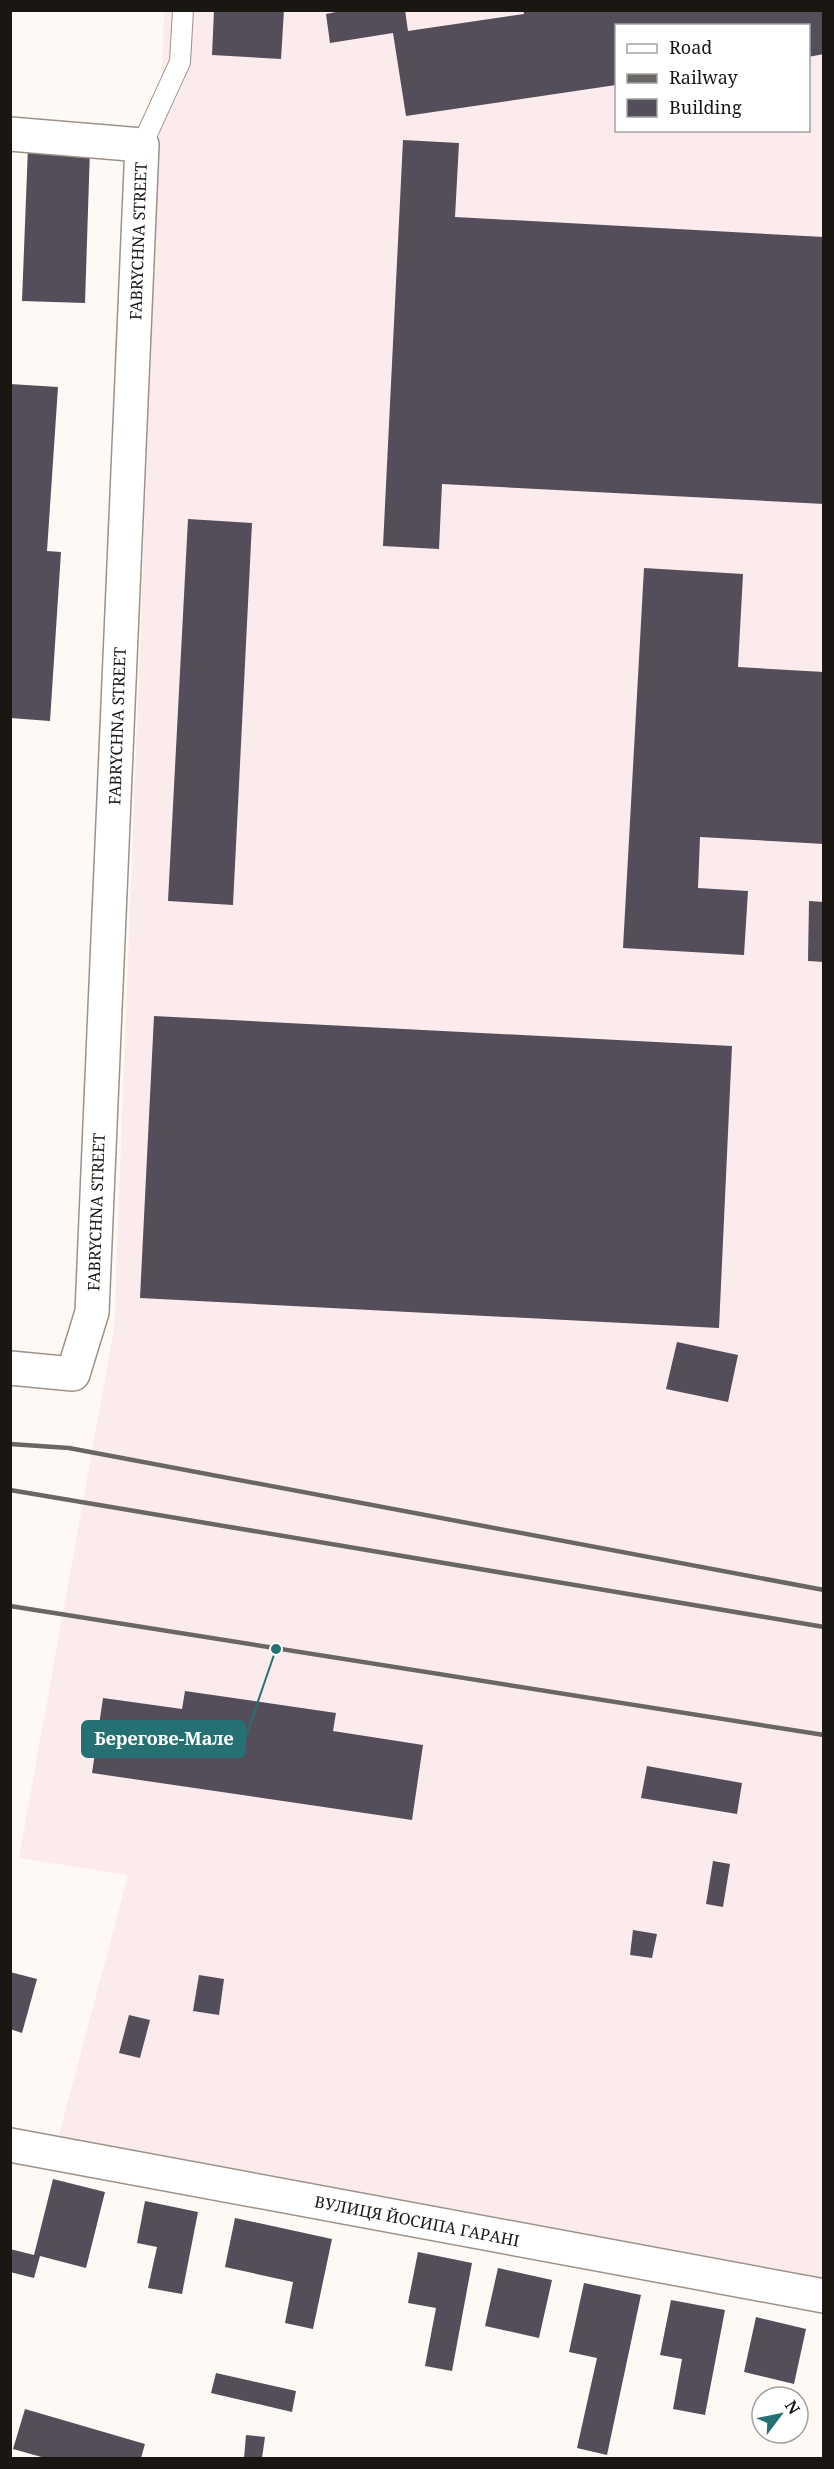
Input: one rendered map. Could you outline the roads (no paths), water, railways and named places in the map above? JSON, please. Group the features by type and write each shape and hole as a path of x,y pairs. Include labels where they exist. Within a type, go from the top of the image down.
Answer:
{"street":[{"name":"FABRYCHNA STREET","path":"10,134 142,145 92,1312 73,1374 10,1368"},
{"name":"ВУЛИЦЯ ЙОСИПА ГАРАНІ","path":"10,2145 824,2296"}],"lane":[{"path":"142,145 180,62 183,10"}],"railway":[{"path":"10,1444 69,1448 824,1590"},
{"path":"10,1490 824,1627"},
{"path":"10,1606 824,1735"}],"place":[{"name":"Берегове-Мале","path":"276,1649"}]}
